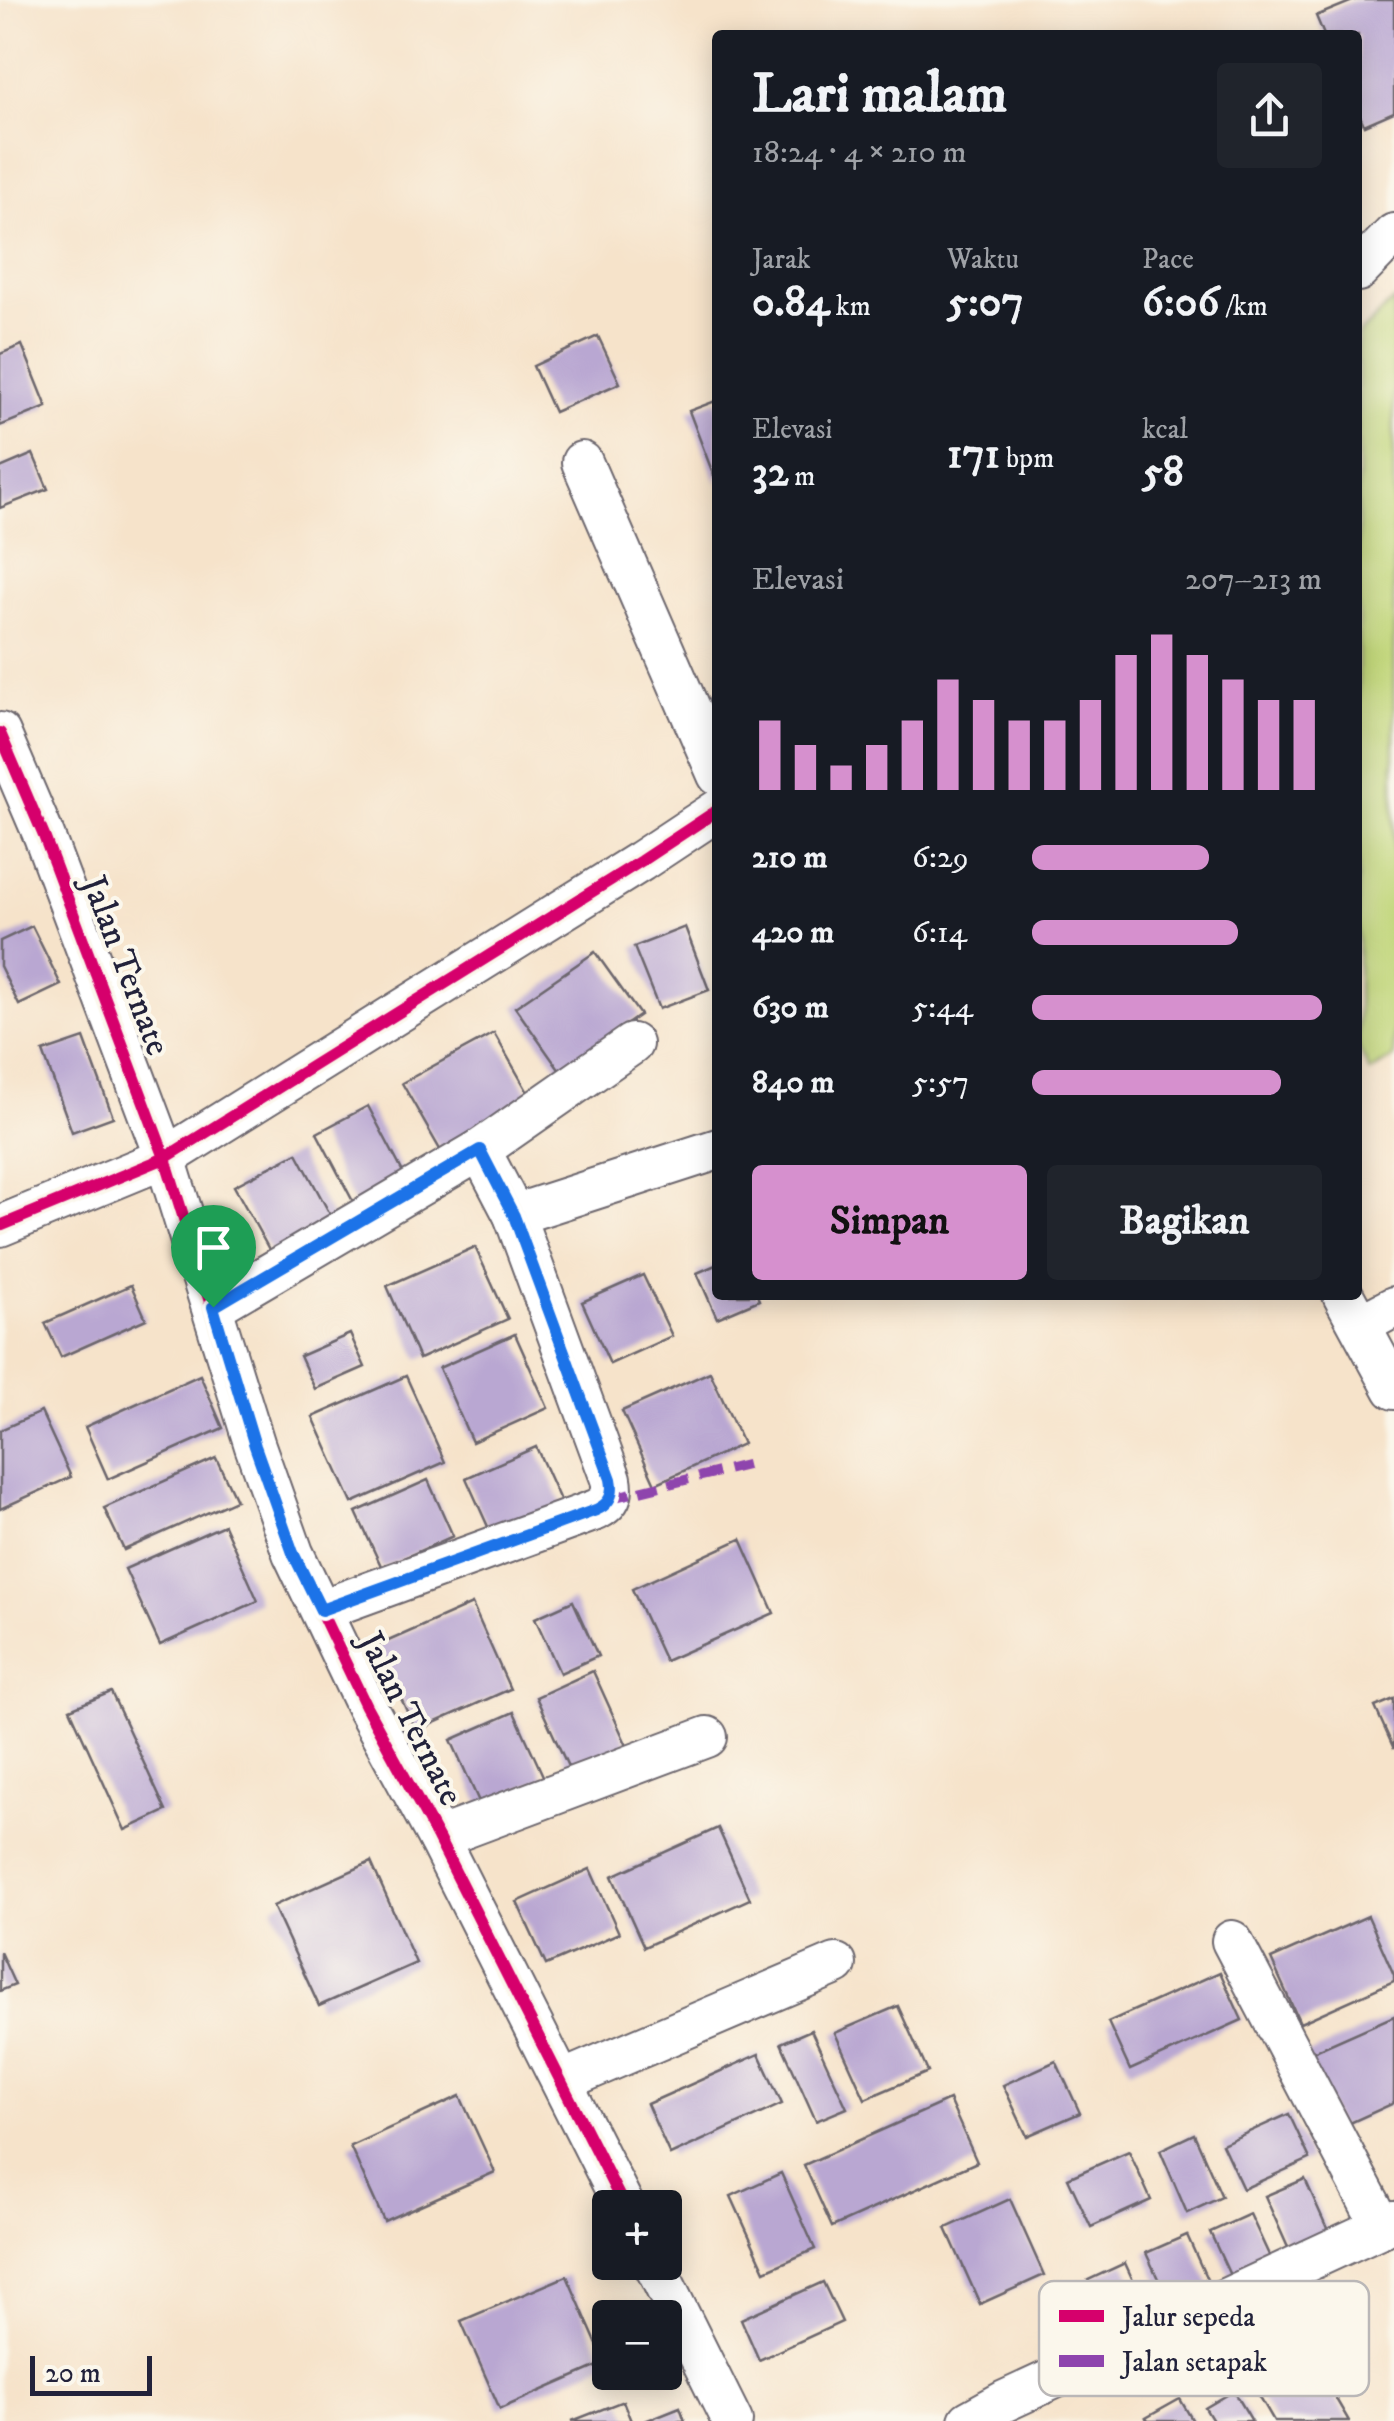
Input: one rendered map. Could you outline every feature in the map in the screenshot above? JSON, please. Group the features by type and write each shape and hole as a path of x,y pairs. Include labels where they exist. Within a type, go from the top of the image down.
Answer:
{"street":[{"path":"1362,268 1394,234"},
{"path":"582,462 712,761"},
{"name":"Jalan Ternate","path":"0,732 44,836 165,1158 255,1446 293,1553 366,1706 438,1838 616,2190"},
{"path":"0,1226 165,1158 712,814"},
{"path":"213,1307 480,1150 632,1044"},
{"path":"321,1610 596,1510 611,1498 611,1479 514,1216 480,1150"},
{"path":"514,1216 712,1151"},
{"path":"1366,1309 1394,1389"},
{"path":"438,1838 707,1736"},
{"path":"1232,1941 1388,2224 1265,2281"},
{"path":"562,2082 836,1964"},
{"path":"662,2280 732,2421"},
{"path":"969,2421 1039,2385"}],"green space":[{"path":"1394,300 1394,1057 1370,1072 1362,1055 1362,331"}],"building":[{"path":"1355,0 1393,0 1394,112 1364,125 1362,30 1322,30 1316,16"},
{"path":"598,336 620,383 554,412 533,366"},
{"path":"22,345 47,407 0,426 0,354"},
{"path":"712,402 712,471 689,411"},
{"path":"33,454 48,489 0,508 0,468"},
{"path":"32,926 61,985 19,1005 0,966 0,941"},
{"path":"685,927 709,990 659,1009 634,947"},
{"path":"595,952 640,1015 560,1071 515,1007"},
{"path":"494,1033 534,1103 442,1153 402,1083"},
{"path":"84,1038 113,1117 72,1132 43,1052"},
{"path":"368,1106 407,1180 356,1207 317,1133"},
{"path":"297,1153 338,1229 276,1262 234,1186"},
{"path":"475,1247 508,1319 419,1359 387,1286"},
{"path":"712,1267 712,1300 759,1300 717,1318 697,1273"},
{"path":"643,1275 672,1336 610,1364 582,1302"},
{"path":"131,1285 146,1319 61,1357 45,1323"},
{"path":"350,1334 365,1367 315,1389 300,1356"},
{"path":"515,1334 548,1408 472,1442 439,1368"},
{"path":"710,1372 743,1444 655,1484 622,1411"},
{"path":"200,1375 223,1428 108,1479 85,1427"},
{"path":"406,1376 445,1462 352,1503 313,1417"},
{"path":"41,1412 71,1477 0,1509 0,1430"},
{"path":"536,1447 564,1509 494,1540 466,1478"},
{"path":"216,1458 236,1500 124,1550 104,1508"},
{"path":"428,1480 453,1536 382,1568 356,1512"},
{"path":"224,1525 258,1601 160,1645 125,1569"},
{"path":"741,1539 774,1613 665,1661 632,1589"},
{"path":"573,1601 598,1656 560,1673 535,1618"},
{"path":"472,1604 510,1689 416,1731 377,1646"},
{"path":"593,1671 628,1748 571,1773 536,1697"},
{"path":"111,1692 166,1811 125,1830 70,1709"},
{"path":"1394,1699 1394,1749 1375,1707"},
{"path":"514,1712 544,1778 481,1806 451,1740"},
{"path":"718,1828 750,1899 644,1947 612,1876"},
{"path":"371,1862 416,1963 319,2006 273,1906"},
{"path":"590,1869 619,1933 546,1965 517,1902"},
{"path":"1368,1916 1394,1981 1300,2023 1271,1959"},
{"path":"0,1952 15,1985 0,1991"},
{"path":"1220,1972 1242,2020 1130,2070 1108,2022"},
{"path":"898,2006 928,2072 865,2099 835,2033"},
{"path":"1394,2016 1394,2103 1339,2128 1306,2055"},
{"path":"811,2030 847,2108 816,2121 781,2043"},
{"path":"759,2054 782,2104 670,2155 647,2104"},
{"path":"1056,2061 1080,2113 1027,2136 1003,2085"},
{"path":"460,2096 495,2172 384,2221 350,2146"},
{"path":"949,2100 977,2162 832,2227 804,2165"},
{"path":"1289,2114 1310,2159 1243,2189 1222,2144"},
{"path":"1194,2134 1222,2197 1187,2213 1160,2150"},
{"path":"1129,2151 1151,2200 1091,2227 1068,2178"},
{"path":"781,2173 815,2249 765,2271 731,2196"},
{"path":"1305,2179 1330,2235 1290,2252 1265,2196"},
{"path":"1010,2199 1044,2275 980,2304 946,2228"},
{"path":"1250,2214 1274,2266 1233,2281 1210,2232"},
{"path":"1187,2235 1208,2281 1159,2281 1146,2253"},
{"path":"1125,2263 1133,2281 1088,2281"},
{"path":"567,2276 592,2333 592,2369 500,2409 461,2321"},
{"path":"823,2282 842,2322 759,2360 741,2319"},
{"path":"1225,2396 1237,2396 1252,2421 1213,2421 1205,2408"},
{"path":"1259,2396 1334,2396 1349,2421 1274,2421"},
{"path":"1180,2399 1193,2421 1146,2418"},
{"path":"623,2401 631,2421 572,2421"},
{"path":"680,2407 685,2421 645,2421"}],"marked path":[{"path":"611,1498 751,1464"}],"cycle path":[{"path":"0,733 44,836 165,1158 255,1446 293,1553 366,1706 438,1838 616,2190"},
{"path":"0,1226 165,1158 712,814"},
{"path":"321,1610 596,1510 611,1494 611,1479 514,1215 480,1150"}],"route":[{"path":"480,1150 514,1216 611,1479 611,1498 596,1510 321,1610 293,1553 255,1446 213,1307 480,1150"}]}
